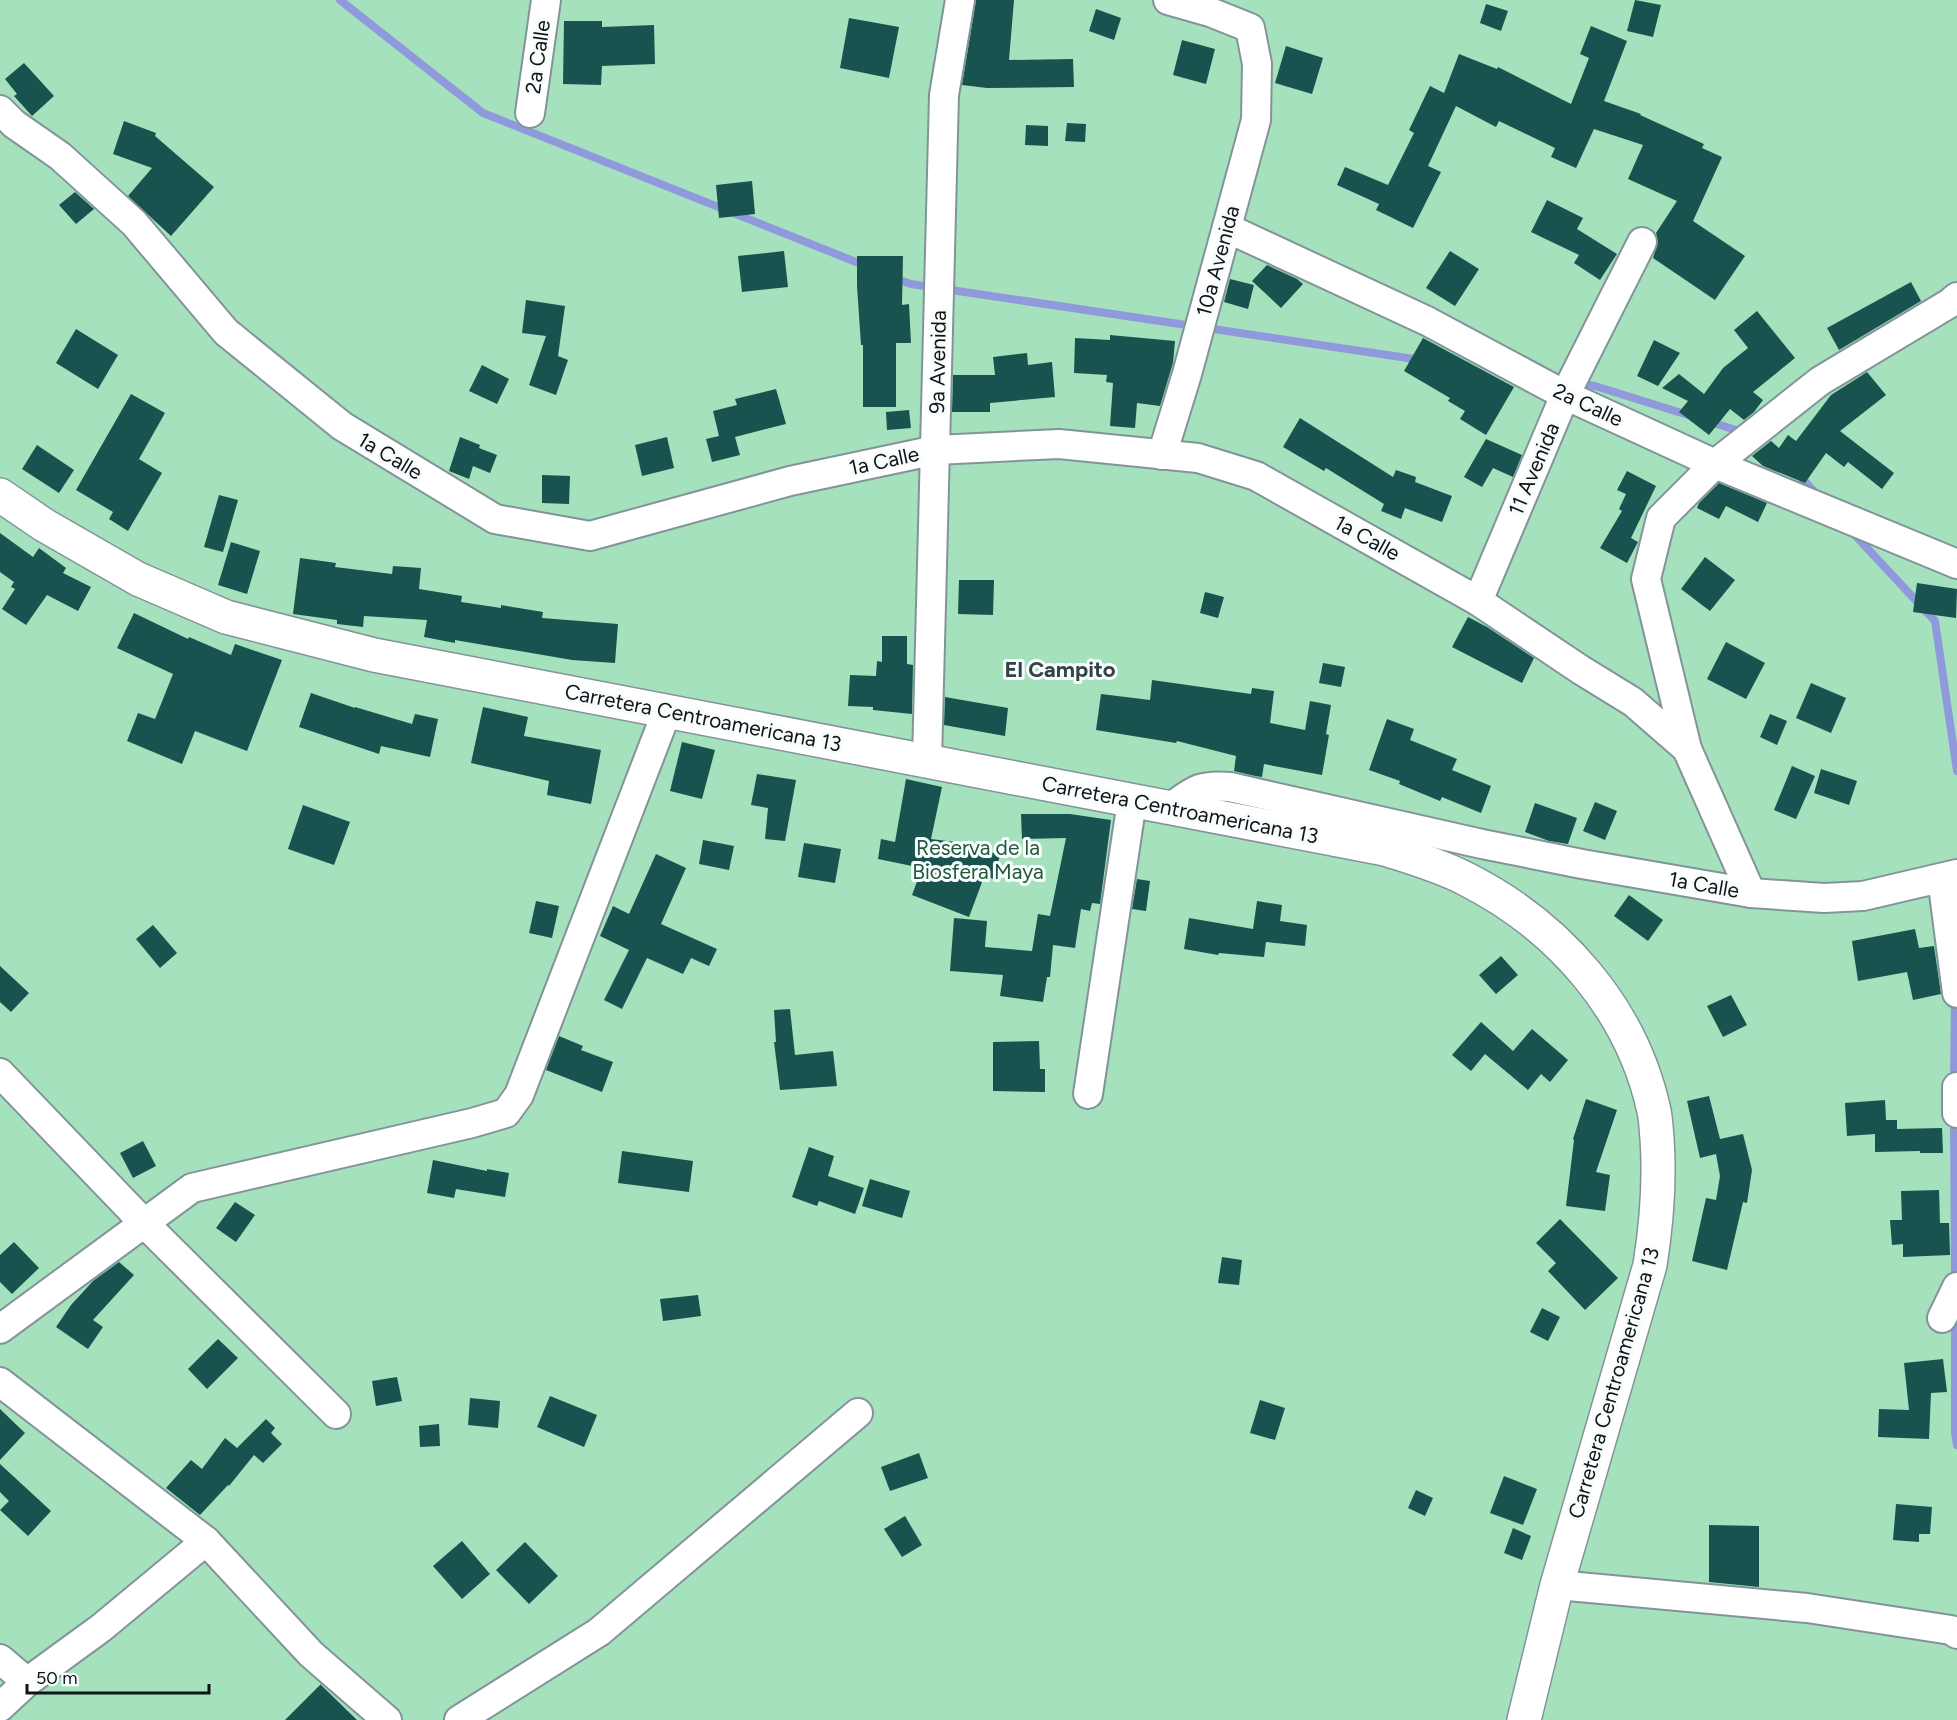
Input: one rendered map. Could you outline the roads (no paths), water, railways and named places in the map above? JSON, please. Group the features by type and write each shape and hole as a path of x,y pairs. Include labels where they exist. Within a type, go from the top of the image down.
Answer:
{"highway":[{"name":"Carretera Centroamericana 13","path":"0,495 44,525 138,579 226,617 374,655 1386,849 1467,879 1506,903 1548,934 1584,970 1615,1012 1640,1061 1654,1113 1659,1166 1658,1214 1650,1265 1557,1586 1524,1720"}],"street":[{"name":"2a Calle","path":"530,114 546,0"},
{"name":"9a Avenida","path":"927,761 944,95 960,0"},
{"name":"10a Avenida","path":"1162,455 1256,120 1257,64 1250,28 1209,12 1168,0"},
{"name":"1a Calle","path":"0,110 60,156 134,223 226,332 342,426 495,519 590,536 790,481 936,450 1059,444 1198,458 1256,476 1478,601 1633,702 1687,748 1751,893"},
{"name":"2a Calle","path":"1227,228 1427,321 1565,395 1715,464 1957,564"},
{"name":"11 Avenida","path":"1478,601 1565,395 1642,242"},
{"path":"1687,748 1646,579 1661,518 1715,464 1820,381 1957,297"},
{"path":"0,1329 192,1188 472,1123 506,1113 519,1095 667,711"},
{"name":"1a Calle","path":"1170,808 1196,789 1230,787 1482,844 1751,893 1824,898 1863,896 1949,876"},
{"path":"1088,1095 1132,801"},
{"path":"1949,876 1957,993"},
{"path":"0,1073 144,1223 336,1414"},
{"path":"1957,1087 1957,1113"},
{"path":"1942,1318 1957,1287"},
{"path":"0,1382 206,1541 311,1654 387,1720"},
{"path":"459,1720 598,1632 858,1413"},
{"path":"0,1707 27,1682 100,1628 206,1541"},
{"path":"1557,1586 1807,1608 1951,1630 1957,1634"},
{"path":"0,1659 27,1682"}],"waterway":[{"path":"340,0 483,113 866,266"},
{"path":"894,278 911,284 1421,360"},
{"path":"1578,383 1595,386 1688,415"},
{"path":"1711,422 1745,433"},
{"path":"1800,476 1818,496"},
{"path":"1853,533 1935,621 1957,771"},
{"path":"1954,1083 1955,996"},
{"path":"1954,1116 1955,1281"},
{"path":"1955,1314 1955,1433 1957,1445"}],"district":[{"name":"El Campito","path":"1060,669"}],"park label":[{"name":"Reserva de la Biosfera Maya","path":"978,860"}]}
